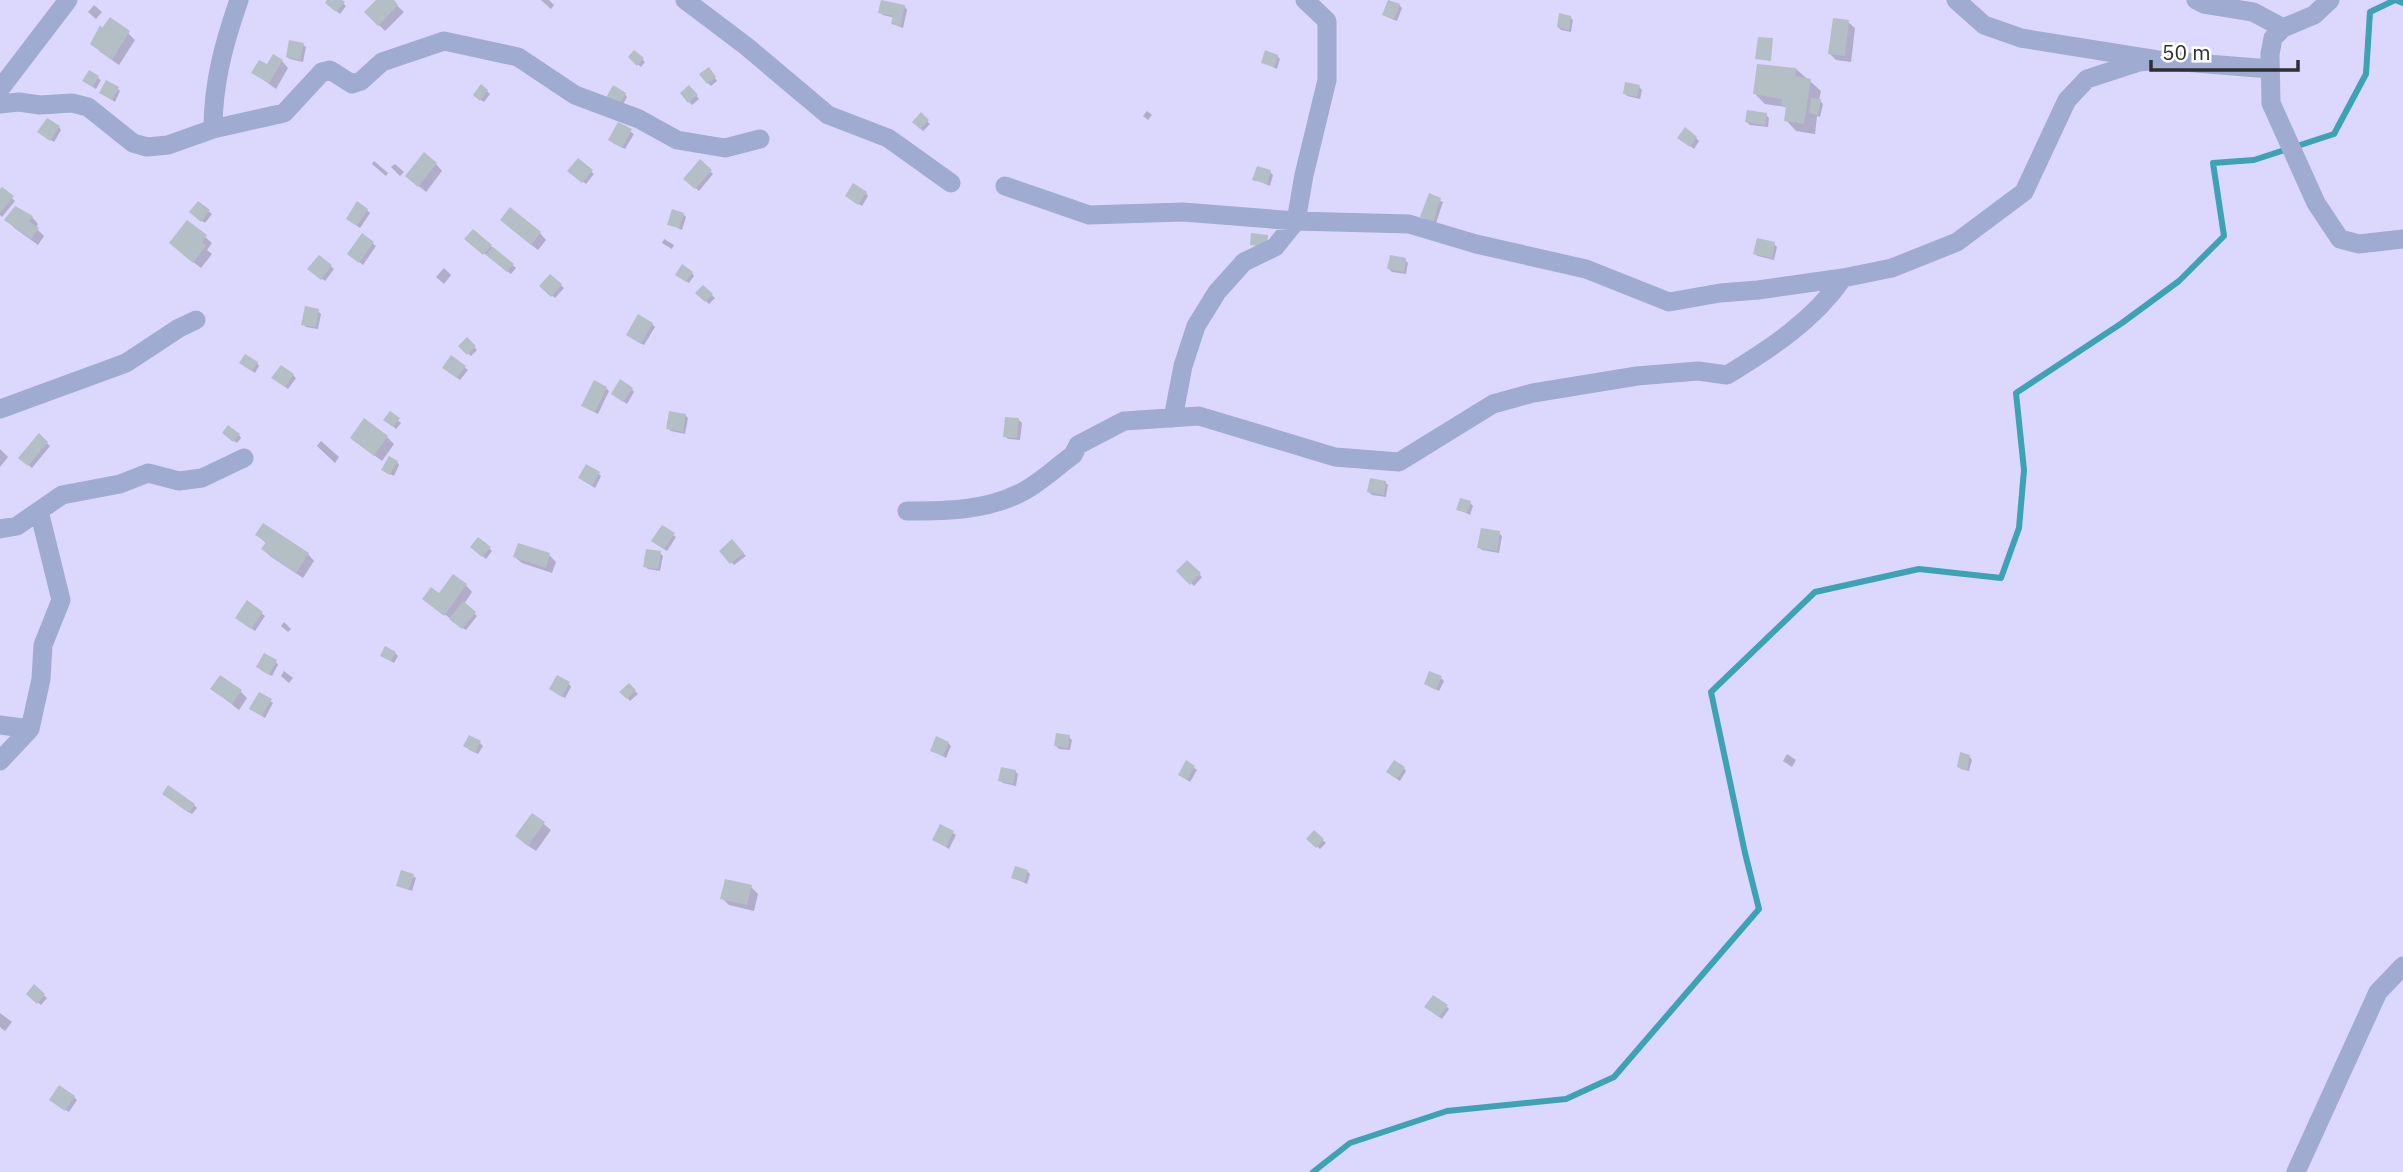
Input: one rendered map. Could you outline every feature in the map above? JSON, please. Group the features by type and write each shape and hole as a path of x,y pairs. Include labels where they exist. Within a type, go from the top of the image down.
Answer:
{"street":[{"path":"0,89 68,0"},
{"path":"213,129 213,102 220,62 239,0"},
{"path":"685,0 747,46 828,115 888,138 951,183"},
{"path":"1173,418 1183,366 1196,326 1217,292 1244,262 1275,247 1296,221 1327,80 1326,21 1305,0"},
{"path":"1956,0 1984,26 2021,38 2158,60 2270,69"},
{"path":"2196,0 2204,4 2253,12 2283,28"},
{"path":"2330,0 2314,15 2283,28 2273,38 2271,103 2316,203 2340,239 2359,244 2403,239"},
{"path":"0,104 72,103 98,113 128,140 147,147 168,145 213,129 284,113 321,72 330,70 352,85 361,81 382,62 444,41 518,57 575,95 639,119 677,140 725,148 760,139"},
{"path":"1005,186 1089,215 1183,212 1296,221 1409,224 1476,244 1586,269 1669,302 1843,278 1892,268 1957,242 2024,192 2067,100 2087,79 2139,62 2158,60"},
{"path":"907,511 941,511 992,505 1022,493 1073,455 1078,445 1124,421 1199,416 1335,457 1399,462 1493,404 1533,393 1637,376 1698,371 1727,375 1790,335 1833,293 1843,278"},
{"path":"0,409 126,363 196,320"},
{"path":"0,528 17,526 62,495 120,484 148,473 179,481 202,478 244,458"},
{"path":"0,761 30,729 41,679 43,645 61,600 39,512"},
{"path":"0,725 30,729"},
{"path":"2296,1172 2378,992 2403,966"}],"shaded area":[{"path":"0,0 2403,0 2403,1172 0,1172"}],"building":[{"path":"327,0 345,2 336,12 325,3"},
{"path":"376,0 394,0 398,5 378,26 364,12"},
{"path":"881,0 905,5 901,26 891,24 893,16 878,13"},
{"path":"1388,0 1400,4 1394,20 1382,15"},
{"path":"1559,13 1571,16 1569,30 1557,27"},
{"path":"110,17 130,31 112,60 90,44 100,25 102,28"},
{"path":"1833,18 1849,20 1845,56 1828,54"},
{"path":"1758,37 1773,38 1771,61 1755,59"},
{"path":"289,40 304,43 300,60 286,57"},
{"path":"634,50 644,58 637,66 628,57"},
{"path":"1265,50 1278,55 1274,67 1261,63"},
{"path":"273,54 283,60 269,83 251,73 259,60 267,64"},
{"path":"1757,64 1796,68 1795,76 1811,79 1804,124 1784,121 1786,106 1781,105 1782,99 1753,94"},
{"path":"709,67 716,77 707,84 699,74"},
{"path":"89,70 99,76 93,87 82,81"},
{"path":"106,80 119,87 112,100 99,93"},
{"path":"1625,82 1640,85 1637,97 1623,94"},
{"path":"481,84 488,90 480,101 473,95"},
{"path":"613,85 626,93 619,105 606,98"},
{"path":"689,85 698,95 688,103 680,93"},
{"path":"1811,98 1821,99 1818,115 1809,113"},
{"path":"1747,110 1767,113 1765,125 1745,122"},
{"path":"921,112 929,120 920,129 912,122"},
{"path":"47,118 60,126 50,141 37,132"},
{"path":"618,122 632,129 622,148 608,140"},
{"path":"1685,127 1697,137 1690,147 1677,138"},
{"path":"424,152 437,163 418,187 405,176"},
{"path":"578,158 593,170 582,183 567,171"},
{"path":"700,159 712,170 695,189 683,179"},
{"path":"1257,166 1271,170 1267,184 1252,180"},
{"path":"853,183 867,192 858,205 845,196"},
{"path":"2,187 14,196 0,213 0,189"},
{"path":"1429,193 1441,198 1433,222 1420,217"},
{"path":"198,201 210,210 201,222 189,212"},
{"path":"357,201 368,209 357,226 346,219"},
{"path":"15,206 33,216 29,221 39,228 31,239 4,220"},
{"path":"510,207 541,232 531,245 500,220"},
{"path":"672,209 684,213 679,228 667,225"},
{"path":"187,220 207,235 202,242 206,246 193,263 169,243"},
{"path":"473,229 492,245 483,255 464,239"},
{"path":"362,233 374,242 359,263 347,254"},
{"path":"1251,233 1268,235 1267,247 1250,245"},
{"path":"1757,238 1775,242 1772,258 1753,254"},
{"path":"493,247 514,264 507,272 486,255"},
{"path":"319,255 332,265 321,280 307,269"},
{"path":"1390,255 1406,258 1404,272 1387,269"},
{"path":"682,264 693,272 686,282 675,275"},
{"path":"550,274 562,284 551,297 539,286"},
{"path":"703,285 713,294 705,302 695,293"},
{"path":"305,306 319,309 316,327 301,325"},
{"path":"638,314 653,323 641,344 626,335"},
{"path":"467,337 476,346 467,355 458,346"},
{"path":"245,354 258,362 252,371 239,363"},
{"path":"451,355 466,366 457,378 442,368"},
{"path":"281,365 294,374 285,387 271,378"},
{"path":"620,379 633,388 623,402 611,394"},
{"path":"594,380 607,387 595,412 581,406"},
{"path":"390,411 400,418 393,427 383,420"},
{"path":"669,411 686,414 683,432 666,429"},
{"path":"1005,417 1019,418 1017,438 1003,437"},
{"path":"364,418 388,436 374,456 350,438"},
{"path":"228,425 240,434 233,442 222,433"},
{"path":"39,433 48,442 28,466 18,458"},
{"path":"389,456 398,461 390,475 381,470"},
{"path":"586,464 600,472 592,486 578,478"},
{"path":"1370,478 1386,481 1384,495 1367,492"},
{"path":"1460,498 1471,501 1467,513 1456,510"},
{"path":"263,523 309,553 296,573 261,549 266,542 255,535"},
{"path":"662,525 675,533 664,549 651,541"},
{"path":"1481,528 1500,531 1497,551 1477,548"},
{"path":"478,537 491,547 482,557 470,547"},
{"path":"732,539 744,553 730,564 719,551"},
{"path":"518,543 550,553 546,568 513,557"},
{"path":"646,549 661,551 658,569 643,567"},
{"path":"1187,560 1201,573 1190,585 1176,571"},
{"path":"453,574 467,584 444,616 422,599 431,587 439,593"},
{"path":"247,600 263,612 251,629 235,618"},
{"path":"463,601 476,612 462,629 449,619"},
{"path":"385,646 396,652 391,661 380,656"},
{"path":"264,653 277,660 269,675 256,667"},
{"path":"1429,671 1442,676 1436,690 1424,684"},
{"path":"220,675 242,690 232,704 210,689"},
{"path":"557,675 570,682 562,697 549,689"},
{"path":"629,683 636,690 627,699 619,692"},
{"path":"259,692 272,699 262,716 249,709"},
{"path":"1056,733 1070,735 1068,748 1054,746"},
{"path":"469,735 481,741 475,753 463,746"},
{"path":"936,736 949,742 943,756 930,751"},
{"path":"1960,752 1970,755 1967,770 1957,767"},
{"path":"1186,760 1195,766 1187,780 1178,775"},
{"path":"1394,760 1405,767 1397,779 1386,772"},
{"path":"1001,767 1016,770 1013,784 998,781"},
{"path":"168,785 195,804 189,813 162,794"},
{"path":"532,813 545,822 528,846 515,836"},
{"path":"940,824 954,831 946,847 932,840"},
{"path":"1314,830 1324,839 1316,848 1306,839"},
{"path":"1015,866 1028,870 1024,882 1011,878"},
{"path":"401,870 414,874 409,890 396,886"},
{"path":"725,879 752,885 747,905 720,899"},
{"path":"34,984 45,994 37,1004 26,994"},
{"path":"1433,995 1448,1005 1439,1017 1424,1007"},
{"path":"59,1085 75,1096 65,1111 49,1100"}],"waterway":[{"path":"1313,1172 1350,1143 1447,1111 1566,1099 1614,1077 1759,909 1711,692 1815,592 1919,569 2001,578 2019,528 2024,470 2016,393 2122,323 2179,281 2224,236 2213,163 2254,160 2334,134 2366,74 2370,12 2395,0 2403,3"}]}
